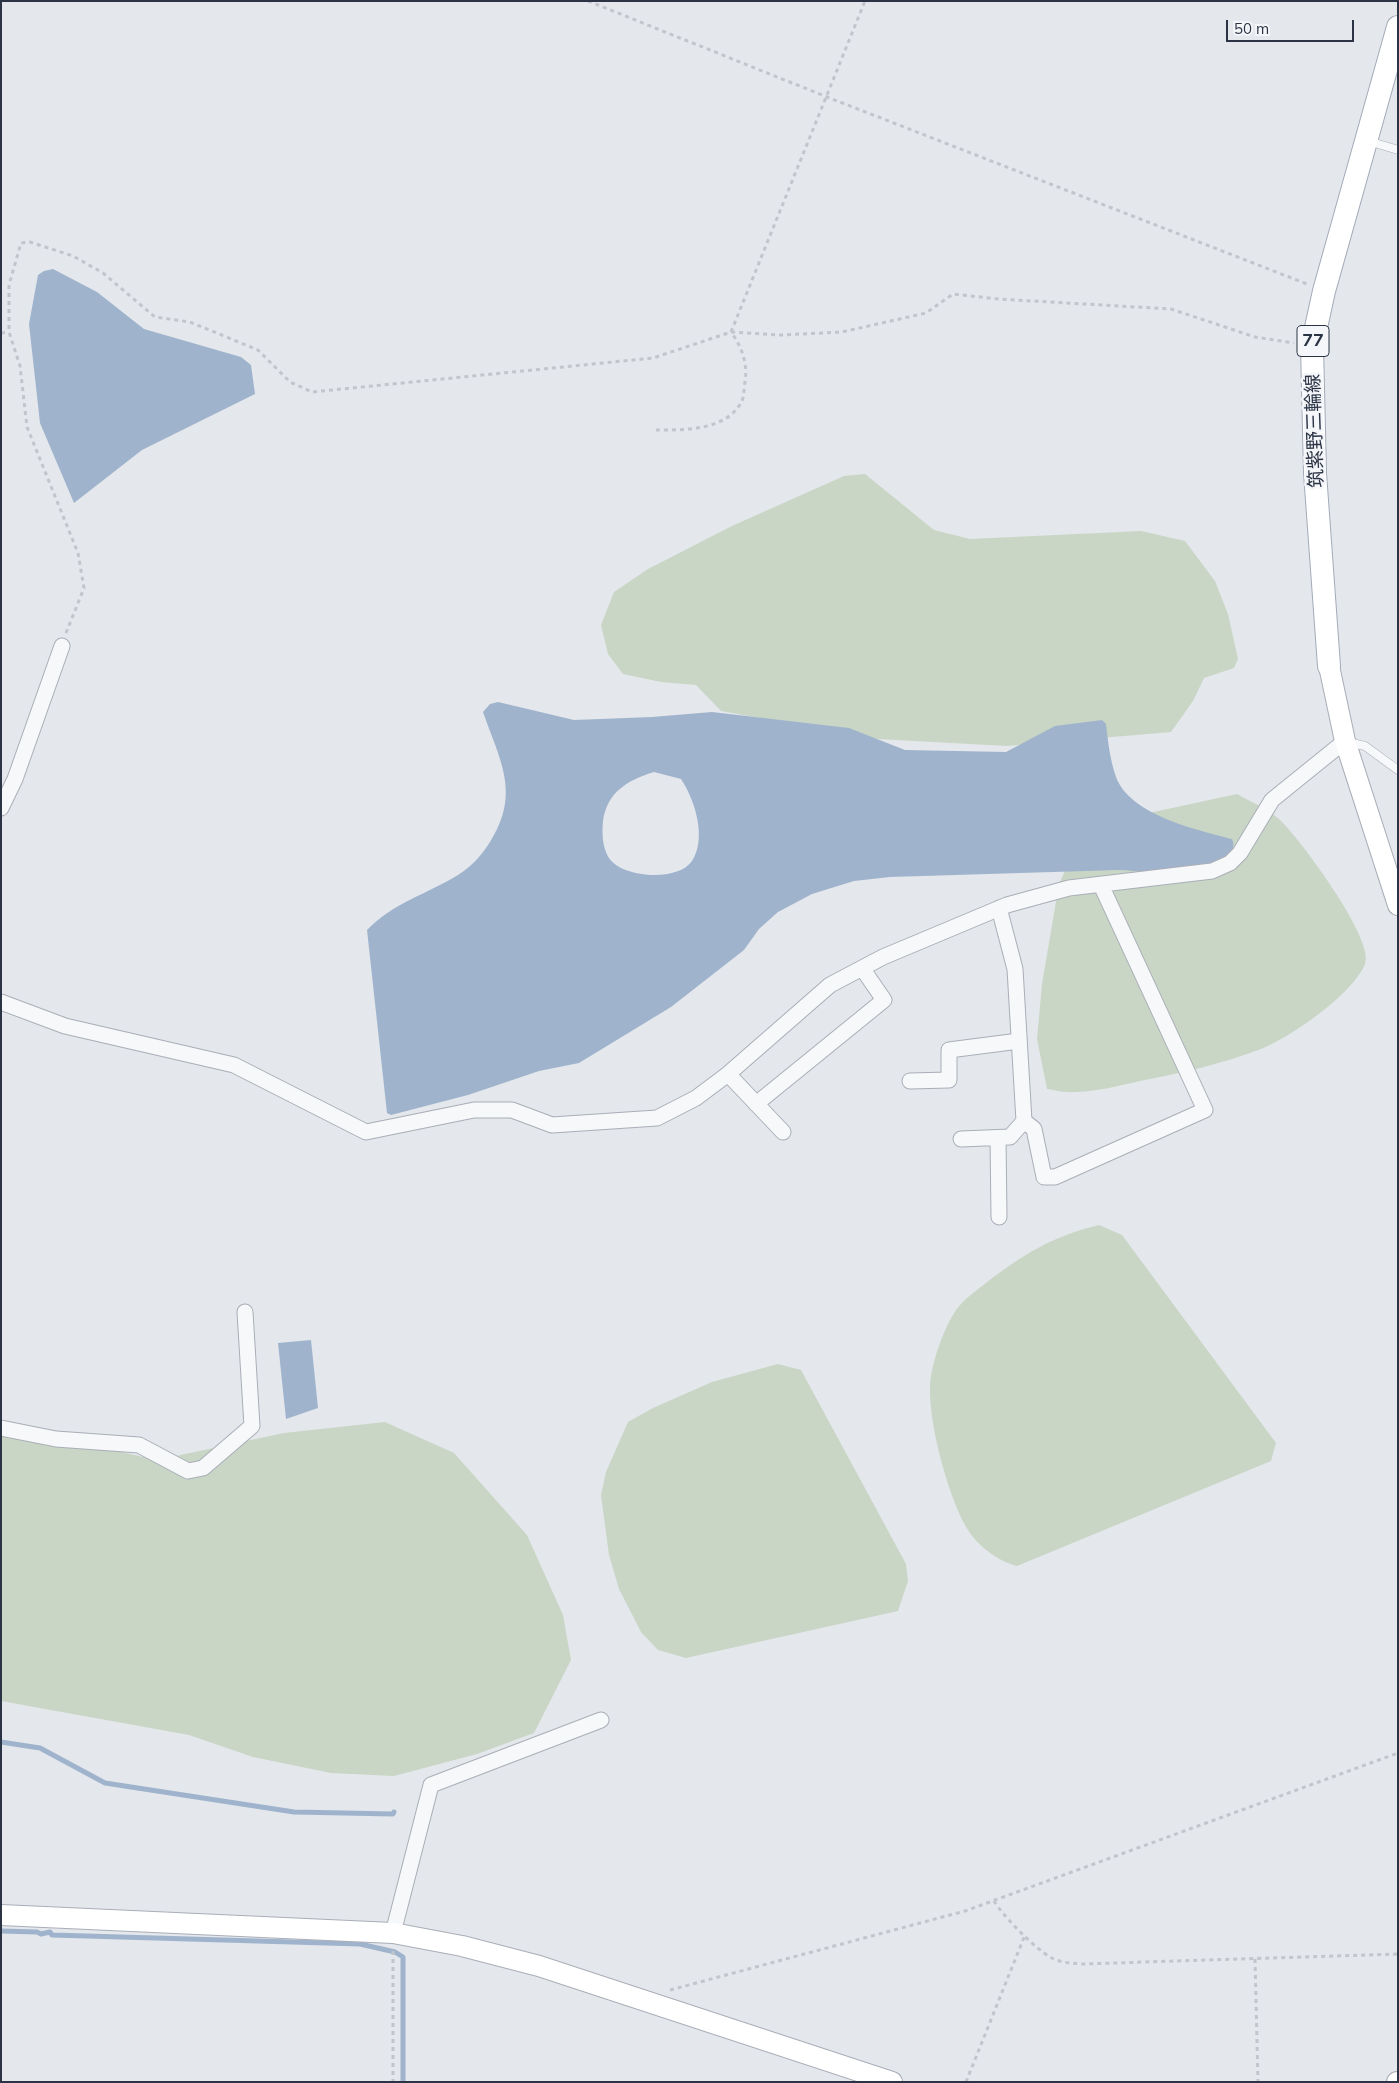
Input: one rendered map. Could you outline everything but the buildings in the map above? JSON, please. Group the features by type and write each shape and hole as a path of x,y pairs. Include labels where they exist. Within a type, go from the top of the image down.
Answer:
{"main road":[{"name":"筑紫野三輪線","path":"1329,666 1315,473 1312,346 1324,291 1398,27"}],"street":[{"path":"1,808 14,779 62,646"},
{"path":"1329,666 1345,741 1398,904"},
{"path":"1,1002 65,1026 234,1065 366,1132 474,1110 512,1110 552,1125 657,1118 696,1098 728,1074 830,985 862,968 999,908 1069,888 1212,871 1230,863 1240,853 1272,800 1345,741"},
{"path":"1024,1120 1034,1129 1044,1178 1055,1177 1205,1110 1101,885"},
{"path":"961,1139 1010,1137 1024,1120 1015,969 999,908"},
{"path":"756,1104 884,1000 862,968"},
{"path":"910,1081 949,1080 949,1050 1019,1041"},
{"path":"728,1074 783,1132"},
{"path":"998,1138 999,1217"},
{"path":"1,1428 56,1439 139,1445 188,1471 203,1468 252,1426 246,1312"},
{"path":"393,1933 431,1785 601,1720"},
{"path":"1,1914 393,1933 462,1946 539,1966 892,2082"}],"lane":[{"path":"1366,141 1398,150"},
{"path":"1345,741 1365,746 1398,770"}],"path":[{"path":"588,1 827,97 1324,291"},
{"path":"731,332 865,1"},
{"path":"62,646 84,588 78,553 27,427 20,366 9,332 9,285 21,243 30,242 73,256 103,273 155,317 190,322 258,350 290,382 312,392 653,358 731,332 781,335 842,332 926,313 953,294 1008,300 1171,309 1255,338 1312,346"},
{"path":"1,333 9,332"},
{"path":"656,430 682,430 712,425 731,416 742,400 746,372 740,346 731,332"},
{"path":"667,1991 965,1911 1398,1753"},
{"path":"994,1901 1001,1913 1051,1958 1064,1962 1082,1964 1398,1954"},
{"path":"393,1933 393,2082"},
{"path":"966,2082 1025,1934"},
{"path":"1255,1959 1258,2082"}],"green space":[{"path":"865,474 934,530 970,539 1141,531 1185,541 1215,581 1228,614 1238,659 1234,668 1204,678 1193,701 1171,732 1007,746 877,739 721,711 696,685 661,682 623,674 608,654 601,625 614,592 648,569 732,526 844,476"},
{"path":"1237,794 1265,809 1280,820 1290,830 1333,889 1359,933 1365,951 1365,964 1358,976 1335,1001 1320,1013 1288,1035 1261,1049 1201,1068 1090,1091 1063,1092 1047,1089 1037,1039 1042,984 1059,884 1080,837 1135,816"},
{"path":"1099,1225 1122,1235 1276,1443 1271,1461 1017,1566 1009,1564 987,1551 975,1539 958,1511 940,1458 936,1438 930,1402 932,1370 941,1340 949,1322 959,1306 968,1297 1025,1255 1067,1235"},
{"path":"778,1364 801,1370 906,1564 908,1581 898,1611 686,1658 658,1650 641,1632 619,1589 609,1555 601,1495 606,1472 628,1422 653,1408 712,1382"},
{"path":"385,1422 454,1453 527,1535 563,1615 571,1660 534,1733 477,1754 394,1776 331,1773 253,1757 189,1735 1,1701 1,1437 50,1436 157,1460 284,1433"}],"water":[{"path":"53,269 97,292 144,329 241,357 251,365 255,394 142,450 74,503 40,423 29,324 38,275"},
{"path":"498,702 574,720 652,717 712,712 849,728 905,750 1006,752 1055,726 1102,720 1106,724 1116,777 1124,790 1135,801 1166,819 1232,839 1233,848 1227,856 1215,861 1201,866 1170,871 1118,870 890,877 854,881 812,894 778,912 759,929 744,950 671,1007 579,1063 539,1071 468,1095 391,1115 387,1113 367,930 399,906 463,872 476,860 490,842 499,824 506,792 501,762 483,712 490,704","holes":["654,772 681,779 695,808 699,830 699,841 692,861 685,868 663,875 637,873 616,865 607,854 603,835 605,811 614,795 627,783"]},
{"path":"311,1340 318,1408 286,1419 278,1343"}],"waterway":[{"path":"1,1742 40,1748 105,1783 294,1812 393,1814 394,1812"},
{"path":"1,1931 37,1932 41,1934 50,1932 52,1935 360,1944 395,1952 403,1957 403,2082"}]}
